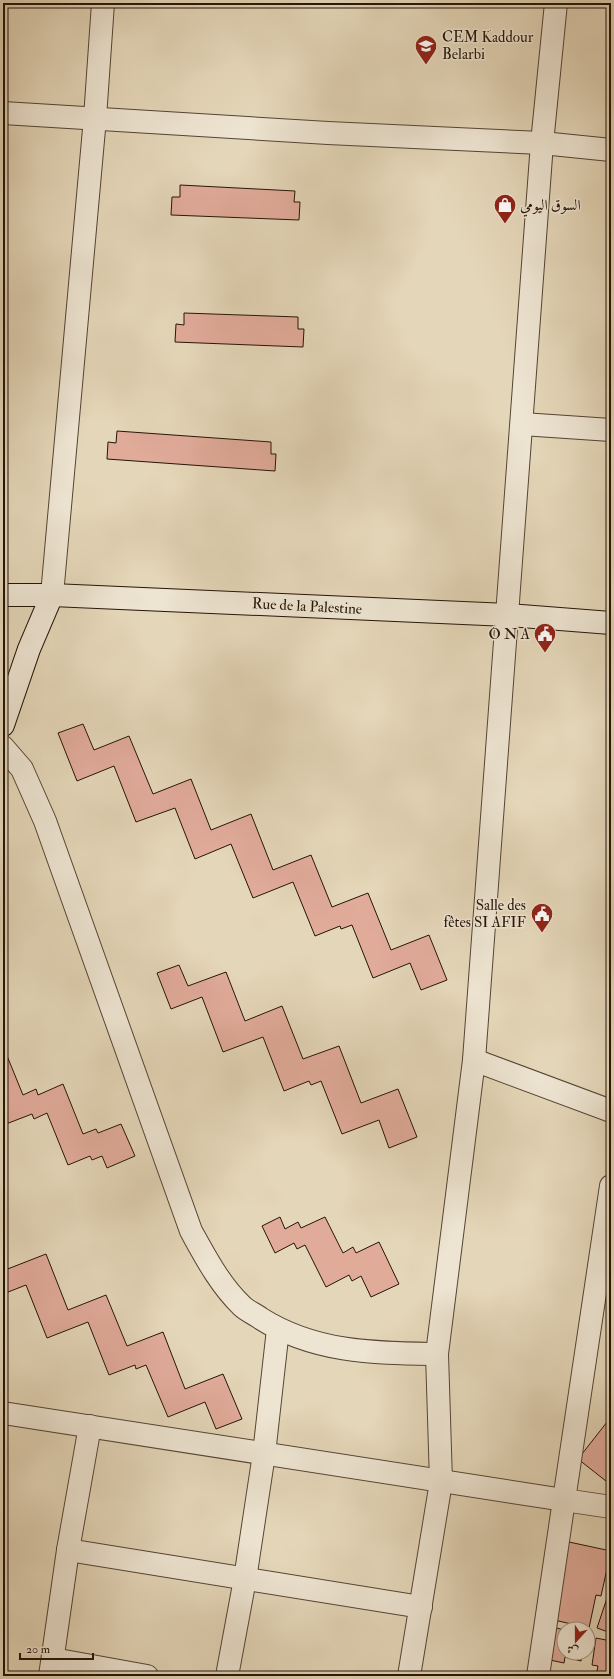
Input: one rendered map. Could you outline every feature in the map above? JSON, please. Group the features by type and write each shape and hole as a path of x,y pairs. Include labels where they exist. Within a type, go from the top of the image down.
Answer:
{"street":[{"path":"3,725 29,649 52,595 95,118 103,3"},
{"path":"409,1676 441,1482 437,1354 474,1060 542,143 556,3"},
{"path":"3,113 328,133 542,143 611,150"},
{"path":"522,424 611,430"},
{"name":"Rue de la Palestine","path":"3,595 52,595 508,615 611,623"},
{"path":"3,747 22,769 45,821 191,1231 214,1272 243,1307 278,1330 320,1345 381,1353 437,1354"},
{"path":"474,1060 611,1111"},
{"path":"538,1676 611,1186"},
{"path":"228,1676 245,1580 264,1454 278,1330"},
{"path":"3,1413 441,1482 611,1507"},
{"path":"90,1426 68,1550 51,1667 147,1676"},
{"path":"68,1550 245,1580 421,1607"}],"building":[{"path":"180,185 295,191 294,202 300,202 299,220 171,215 172,197 180,197"},
{"path":"184,313 298,317 298,329 304,329 303,347 175,342 176,324 184,325"},
{"path":"117,431 271,442 271,454 276,454 275,471 107,459 108,442 116,443"},
{"path":"83,724 94,750 129,736 153,794 191,779 211,830 251,814 273,870 311,855 332,907 368,893 391,950 429,935 447,980 421,990 410,963 373,978 352,925 341,929 340,926 315,936 293,882 253,898 231,844 195,859 175,808 136,822 114,766 77,781 58,733"},
{"path":"179,965 188,986 226,972 245,1021 282,1006 303,1059 339,1046 361,1103 398,1089 417,1137 389,1148 379,1120 342,1134 321,1081 311,1085 309,1081 284,1091 263,1037 223,1052 202,997 171,1009 157,973"},
{"path":"3,1046 23,1095 36,1089 38,1095 63,1084 83,1134 96,1129 98,1133 121,1124 135,1156 107,1168 102,1156 92,1160 90,1156 68,1165 47,1113 34,1119 32,1114 6,1124 3,1117"},
{"path":"280,1217 285,1229 298,1222 301,1228 325,1217 343,1253 353,1247 356,1253 379,1242 399,1284 371,1297 361,1276 352,1281 349,1275 326,1287 305,1245 297,1249 294,1243 275,1253 262,1226"},
{"path":"46,1254 68,1310 106,1295 127,1346 163,1332 185,1389 223,1374 242,1419 216,1429 205,1402 168,1417 146,1365 136,1369 135,1365 109,1375 88,1322 47,1338 26,1285 3,1294 3,1265 5,1270"},
{"path":"611,1417 611,1485 578,1459"},
{"path":"555,1539 611,1551 601,1596 596,1595 590,1621 554,1620 553,1627 556,1628 556,1661 564,1661 564,1663 531,1656"},
{"path":"611,1568 611,1589 609,1588"},
{"path":"610,1589 611,1590 611,1633 597,1628"},
{"path":"596,1638 611,1641 611,1676 596,1676 598,1666 592,1665 593,1661 596,1661"}],"place":[{"name":"CEM Kaddour Belarbi","path":"426,66"},
{"name":"السوق اليومي","path":"505,224"},
{"name":"O N A","path":"545,654"},
{"name":"Salle des fêtes SI AFIF","path":"542,934"}]}
